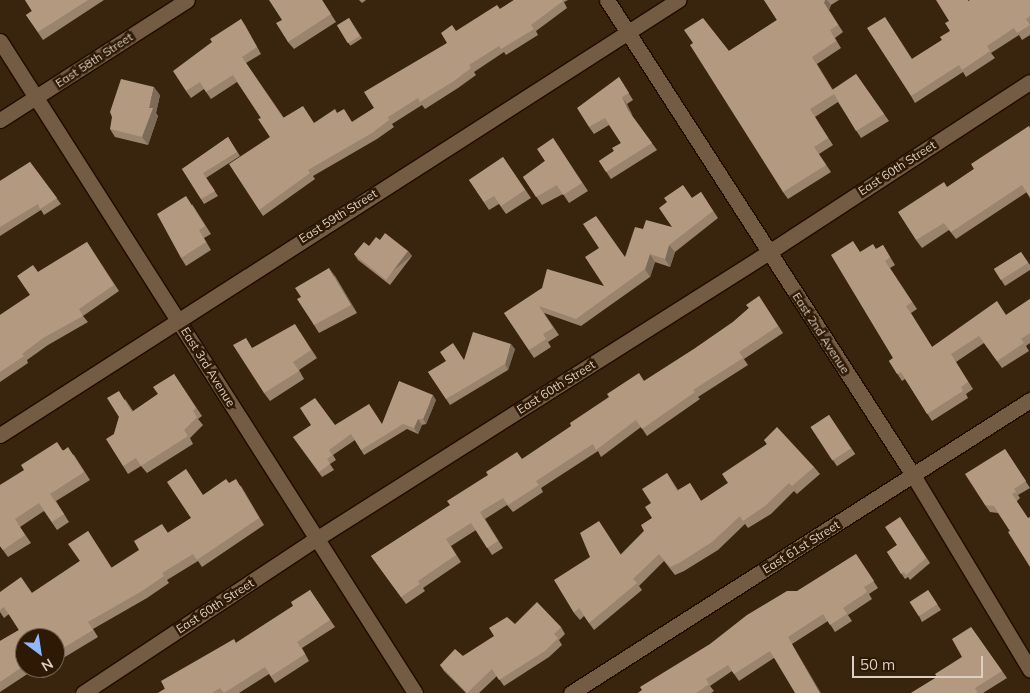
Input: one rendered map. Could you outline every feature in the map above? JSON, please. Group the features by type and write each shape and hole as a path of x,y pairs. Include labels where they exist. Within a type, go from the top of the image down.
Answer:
{"street":[{"name":"East 58th Street","path":"0,120 187,0"},
{"name":"East 2nd Avenue","path":"607,0 913,475 1030,670"},
{"name":"East 59th Street","path":"0,435 178,318 678,0"},
{"name":"East 3rd Avenue","path":"0,41 415,693"},
{"name":"East 60th Street","path":"82,693 316,539 769,252 1030,82"},
{"name":"East 61st Street","path":"571,693 1030,400"}],"building":[{"path":"25,0 88,0 38,32 26,15 32,11"},
{"path":"269,0 322,0 331,14 288,42 276,23 282,20"},
{"path":"514,0 563,1 531,25 534,29 501,49 499,46 469,65 471,68 454,81 420,102 418,98 388,117 389,120 372,133 308,170 310,173 259,210 229,164 270,137 258,119 261,118 233,75 206,92 200,82 186,91 173,71 212,42 210,39 241,19 257,47 242,57 283,118 303,106 314,123 335,109 337,113 344,109 352,122 374,108 364,92 447,43 441,33 452,25 456,31 497,5 500,9"},
{"path":"764,0 825,0 824,3 838,25 830,30 836,41 812,57 832,90 856,74 884,114 856,131 834,94 810,109 828,138 814,147 826,165 783,192 690,45 693,43 684,30 703,18 729,51 777,20"},
{"path":"936,0 1030,0 1030,16 1026,19 1030,25 1017,33 1014,28 987,46 990,51 962,70 959,65 911,96 867,28 885,17 912,59 942,40 940,37 950,31 945,23 949,21"},
{"path":"349,18 360,36 348,43 337,25"},
{"path":"619,77 629,93 622,97 628,110 652,143 606,172 599,161 614,151 612,148 621,143 605,118 589,127 577,108"},
{"path":"121,79 154,87 149,108 153,108 142,137 110,129 112,117 110,112"},
{"path":"1029,126 1030,198 1022,185 951,232 944,223 916,240 898,212 944,182 947,187 974,169 971,164"},
{"path":"228,137 237,152 203,173 215,191 201,199 182,169"},
{"path":"553,138 582,183 563,195 557,185 536,197 523,177 545,161 537,149"},
{"path":"503,157 525,190 501,206 494,196 484,202 469,180"},
{"path":"30,162 57,198 40,209 38,204 0,227 0,181"},
{"path":"683,185 692,198 701,192 713,211 669,245 665,259 650,254 645,269 576,319 539,306 553,328 543,334 546,339 529,350 504,313 542,288 547,269 604,286 585,257 599,248 583,224 596,216 625,257 635,227 643,229 646,220 672,227 659,208 667,202 664,198"},
{"path":"186,196 205,226 199,230 206,242 181,258 157,214"},
{"path":"385,233 408,251 386,280 354,254 364,242 369,246 376,237 380,240"},
{"path":"853,241 860,252 873,244 876,249 883,245 890,257 885,261 912,302 906,306 932,347 997,301 1006,315 1030,299 1030,333 1021,339 1024,343 997,361 979,336 951,354 968,382 961,387 963,391 927,414 901,372 897,374 889,361 893,358 831,255"},
{"path":"87,242 114,285 79,309 83,316 43,338 22,354 24,356 0,372 0,315 30,295 17,276 33,265 38,272"},
{"path":"1021,252 1028,263 1001,280 994,269"},
{"path":"329,268 351,305 314,325 297,299 301,297 295,288"},
{"path":"759,296 778,326 739,352 743,358 693,390 695,392 642,429 636,420 596,450 593,444 536,481 539,485 508,505 503,498 480,512 498,541 487,548 471,523 446,539 456,555 418,581 420,584 401,597 371,556 450,505 447,501 488,475 486,472 517,452 522,459 571,426 570,423 609,397 607,394 639,373 644,381 694,349 733,322 749,308 746,305"},
{"path":"295,324 311,350 293,362 299,371 264,393 233,345 246,338 252,348"},
{"path":"473,332 511,344 505,364 446,399 428,372 446,361 440,352 453,343 464,360"},
{"path":"174,374 196,408 193,411 197,417 184,430 188,436 141,466 136,458 123,466 106,439 114,434 119,417 107,398 119,391 132,412 158,394 153,387"},
{"path":"399,381 433,395 423,419 418,419 414,428 403,424 361,450 351,434 329,450 332,455 327,459 330,464 319,472 293,437 311,425 300,408 315,398 335,425 369,404 382,424"},
{"path":"829,415 851,449 832,461 811,427"},
{"path":"777,427 814,467 792,486 789,483 765,506 743,521 740,516 712,542 679,563 670,567 659,554 633,579 637,583 589,623 579,608 574,613 554,580 590,557 580,533 599,521 621,555 644,531 641,525 652,518 645,507 651,503 642,489 667,473 677,491 690,483 701,501 728,483 722,474 767,444 764,440"},
{"path":"57,442 63,451 68,447 84,472 50,494 64,514 52,522 39,503 15,519 25,535 3,550 0,546 0,485 24,470 21,465"},
{"path":"1005,449 1026,481 1014,489 1016,492 1012,494 1028,518 1030,517 1030,567 994,506 985,505 965,474"},
{"path":"186,469 203,495 226,479 229,483 236,479 259,518 197,560 193,554 162,573 164,576 142,591 88,622 93,630 65,647 65,628 18,628 4,607 0,610 0,592 21,577 32,593 80,561 68,544 88,531 111,568 139,550 134,541 162,524 168,533 191,518 167,482"},
{"path":"900,517 926,558 906,575 904,572 901,574 887,552 897,545 885,527"},
{"path":"856,554 874,581 864,587 867,592 843,608 847,614 830,625 823,614 788,637 820,693 795,693 770,651 734,674 728,665 706,679 709,684 696,693 638,693 642,690 640,687 710,644 747,615 787,591 797,591"},
{"path":"310,590 330,620 297,642 305,654 271,676 265,667 224,693 220,688 212,693 158,693 165,689 161,681 234,639 236,643 293,606 291,602"},
{"path":"928,590 937,604 919,616 910,602"},
{"path":"537,602 561,627 554,634 558,638 545,651 499,680 492,669 467,693 440,665 455,649 463,656 494,636 489,628 507,617 515,624"},
{"path":"971,627 1002,671 975,688 977,693 911,693 937,677 935,674 962,657 952,639"},
{"path":"15,632 15,672 0,682 0,641"}]}
